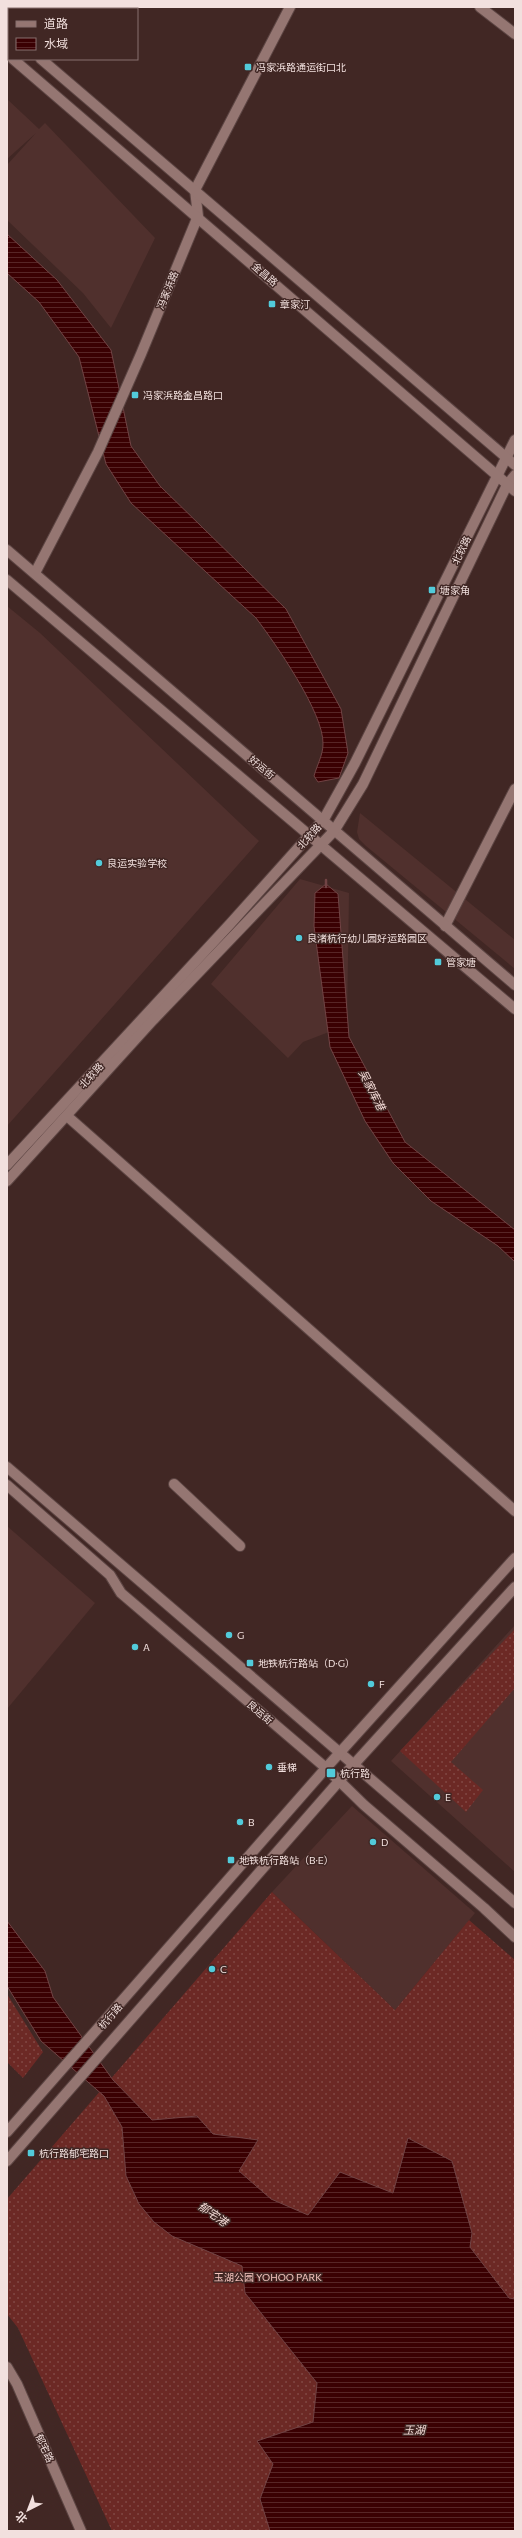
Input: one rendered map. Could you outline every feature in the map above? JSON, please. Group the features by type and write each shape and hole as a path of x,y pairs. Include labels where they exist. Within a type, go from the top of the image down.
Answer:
{"street":[{"path":"195,190 290,7"},
{"path":"480,7 515,34"},
{"name":"金昌路","path":"14,60 198,216 498,475 511,488"},
{"name":"金昌路","path":"42,60 515,465"},
{"name":"冯家浜路","path":"35,573 98,452 122,398 198,216 195,190"},
{"name":"北软路","path":"7,1164 324,819 355,762 515,440"},
{"name":"北软路","path":"7,1181 153,1020 334,831 363,784 511,488 515,474"},
{"name":"好运街","path":"7,550 324,819 334,831 515,985"},
{"path":"7,580 515,1009"},
{"path":"445,926 515,789"},
{"path":"67,1116 515,1511"},
{"path":"7,1467 137,1580 341,1751 354,1764 515,1903"},
{"path":"174,1484 240,1546"},
{"name":"良运街","path":"7,1486 110,1575 121,1593 326,1768 364,1805 484,1908 515,1937"},
{"name":"杭行路","path":"7,2132 341,1751 515,1558"},
{"name":"杭行路","path":"7,2161 354,1764 515,1587"},
{"name":"郁宅路","path":"7,2367 17,2384 81,2531"}],"shaded area":[{"path":"7,99 39,129 45,123 155,238 111,328 83,293 7,220 7,165 36,133 7,159"},
{"name":"良运实验学校","path":"7,606 40,633 259,841 7,1126"},
{"path":"360,813 515,940 515,969 359,839 357,832"},
{"name":"良渚杭行幼儿园好运路园区","path":"300,879 349,893 347,1025 303,1042 288,1058 211,984"},
{"path":"7,1526 95,1603 7,1709"},
{"path":"515,1625 515,1872 391,1761"},
{"path":"352,1806 475,1913 395,2010 272,1892"}],"green space":[{"path":"515,1629 515,1688 451,1762 483,1790 466,1812 400,1751"},
{"name":"玉湖公园 YOHOO PARK","path":"272,1892 395,2010 469,1920 515,1960 515,2531 112,2531 18,2328 7,2314 7,2199"},
{"path":"7,1994 43,2052 23,2078 7,2062"}],"water":[{"path":"7,234 57,280 111,350 131,446 160,486 286,609 341,709 348,753 339,778 318,782 314,776 323,748 321,731 316,715 286,661 256,618 131,503 106,464 79,357 39,302 7,273"},
{"path":"326,884 338,894 349,1037 405,1142 515,1230 515,1262 498,1246 431,1201 393,1163 365,1121 330,1047 314,926 315,893"},
{"name":"玉湖","path":"7,1921 45,1971 53,1997 113,2080 152,2120 197,2116 213,2134 258,2140 239,2171 271,2199 308,2215 340,2172 393,2193 408,2138 452,2161 472,2233 470,2247 509,2298 515,2299 515,2531 270,2531 260,2499 273,2464 257,2441 313,2422 317,2383 245,2293 242,2266 172,2236 154,2222 139,2204 126,2176 122,2127 104,2096 41,2041 7,1986"}],"waterway":[{"name":"吴家库港","path":"326,880 326,887"}],"place":[{"name":"冯家浜路通运街口北","path":"248,67"},
{"name":"章家汀","path":"272,304"},
{"name":"冯家浜路金昌路口","path":"135,395"},
{"name":"塘家角","path":"432,590"},
{"name":"良运实验学校","path":"99,863"},
{"name":"良渚杭行幼儿园好运路园区","path":"299,938"},
{"name":"管家塘","path":"438,962"},
{"name":"G","path":"229,1635"},
{"name":"A","path":"135,1647"},
{"name":"地铁杭行路站（D·G）","path":"250,1663"},
{"name":"F","path":"371,1684"},
{"name":"垂梯","path":"269,1767"},
{"name":"杭行路","path":"331,1773"},
{"name":"E","path":"437,1797"},
{"name":"B","path":"240,1822"},
{"name":"D","path":"373,1842"},
{"name":"地铁杭行路站（B·E）","path":"231,1860"},
{"name":"C","path":"212,1969"},
{"name":"杭行路郁宅路口","path":"31,2153"}],"water label":[{"name":"郁宅港","path":"213,2214"}]}
